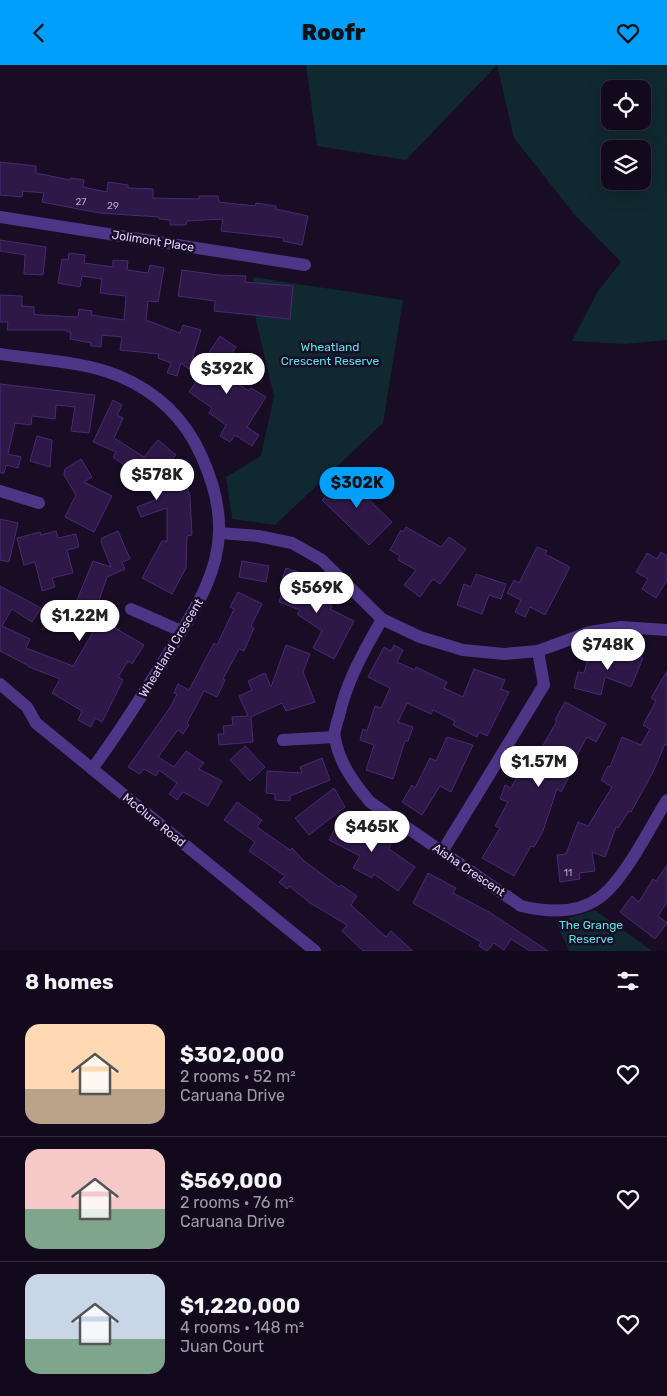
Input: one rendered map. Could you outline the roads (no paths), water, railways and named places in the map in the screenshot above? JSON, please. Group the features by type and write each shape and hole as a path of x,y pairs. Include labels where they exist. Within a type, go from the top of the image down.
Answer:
{"street":[{"name":"Jolimont Place","path":"0,217 306,265"},
{"name":"Wheatland Crescent","path":"0,355 107,372 134,383 158,397 184,425 208,469 215,494 219,533 213,567 201,600 126,724 92,769"},
{"path":"0,491 38,503"},
{"path":"219,533 258,536 292,543 322,560 382,619 420,637 463,650 504,654 538,651 590,632 621,627 667,630"},
{"path":"131,609 181,631"},
{"name":"Aisha Crescent","path":"382,619 354,668 344,694 334,737 340,759 351,780 370,802 521,905 543,911 572,909 599,899 616,882 667,800"},
{"path":"442,851 544,685 538,651"},
{"name":"McClure Road","path":"0,683 28,707 36,723 315,951"},
{"path":"283,740 334,737"}],"park label":[{"name":"Wheatland Crescent Reserve","path":"330,354"},
{"name":"The Grange Reserve","path":"591,932"}]}
